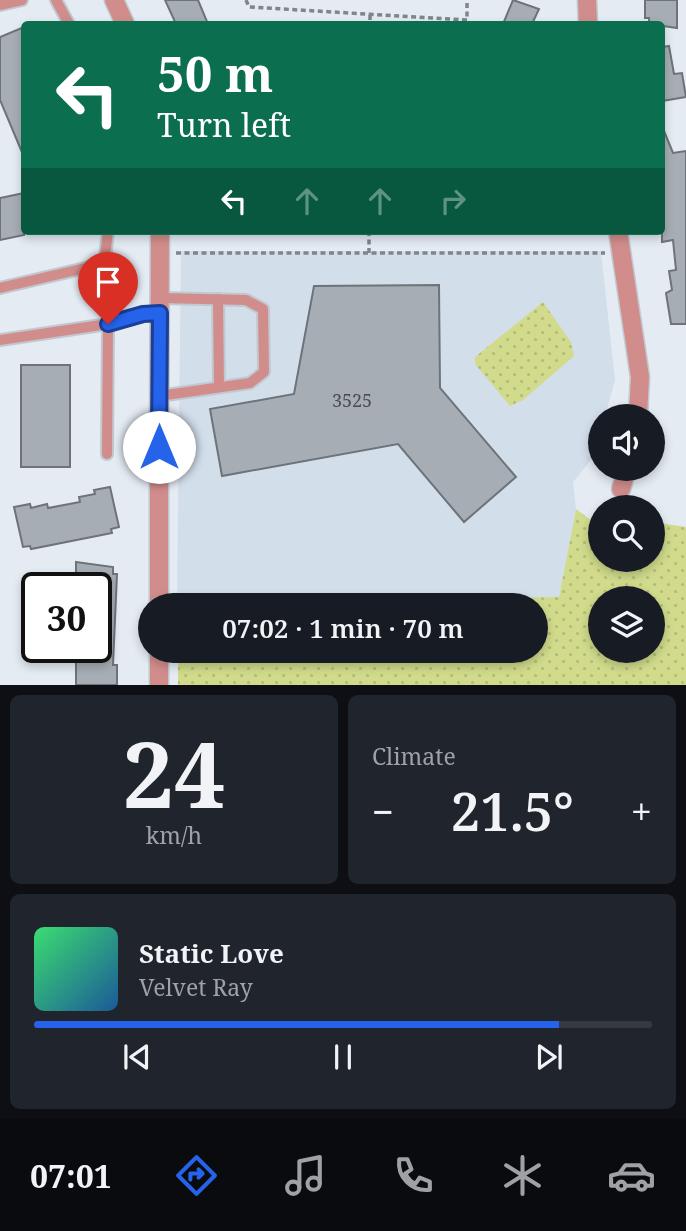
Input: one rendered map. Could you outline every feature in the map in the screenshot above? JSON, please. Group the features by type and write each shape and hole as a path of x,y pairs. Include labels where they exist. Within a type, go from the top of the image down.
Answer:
{"street":[{"path":"114,0 124,21"},
{"path":"587,0 588,21"},
{"path":"159,593 160,235"},
{"path":"619,235 640,377 639,404"},
{"path":"621,489 623,481"},
{"path":"159,663 159,685"}],"lane":[{"path":"0,5 22,0"},
{"path":"56,0 67,21"},
{"path":"0,288 94,266 106,257 108,235"},
{"path":"218,299 219,387"},
{"path":"0,340 108,324 143,314 160,305 218,299 246,300 263,309 264,372 250,383 159,396"},
{"path":"107,454 108,324"}],"path":[{"path":"246,0 249,7 467,20 467,0"},
{"path":"370,15 370,21"},
{"path":"369,235 369,254"},
{"path":"176,253 622,253"}],"shaded area":[{"path":"181,251 601,251 615,380 608,404 588,404 588,464 573,482 576,509 559,597 548,597 548,593 177,593"}],"green space":[{"path":"543,302 571,342 574,356 523,400 510,406 475,364 475,357"},
{"path":"576,509 588,518 588,572 665,572 665,524 686,527 686,685 178,685 178,663 548,663 548,597 559,597"}],"building":[{"path":"165,0 198,0 207,21 175,21"},
{"path":"513,0 539,9 533,21 504,21"},
{"path":"645,0 677,0 677,28 665,26 665,21 649,21 649,18 645,18"},
{"path":"21,28 21,150 0,100 0,37"},
{"path":"669,46 674,74 682,73 686,97 665,100 665,47"},
{"path":"665,133 673,153 686,151 686,324 671,324 666,293 672,290 669,271 676,270 673,240 662,242 662,235 665,235"},
{"path":"21,194 21,235 24,235 0,240 0,198"},
{"path":"439,285 440,388 516,477 464,522 398,444 222,476 210,409 294,394 314,286"},
{"path":"21,365 70,365 70,467 21,467"},
{"path":"110,487 119,527 111,529 112,533 31,549 30,546 23,547 14,507 30,504 31,508 47,504 48,508 80,502 79,497"},
{"path":"76,562 113,567 113,574 117,574 113,665 117,665 117,685 76,685 76,663 112,663 112,572 76,572"}],"route":[{"path":"108,324 143,314 160,313 159,447"}]}
